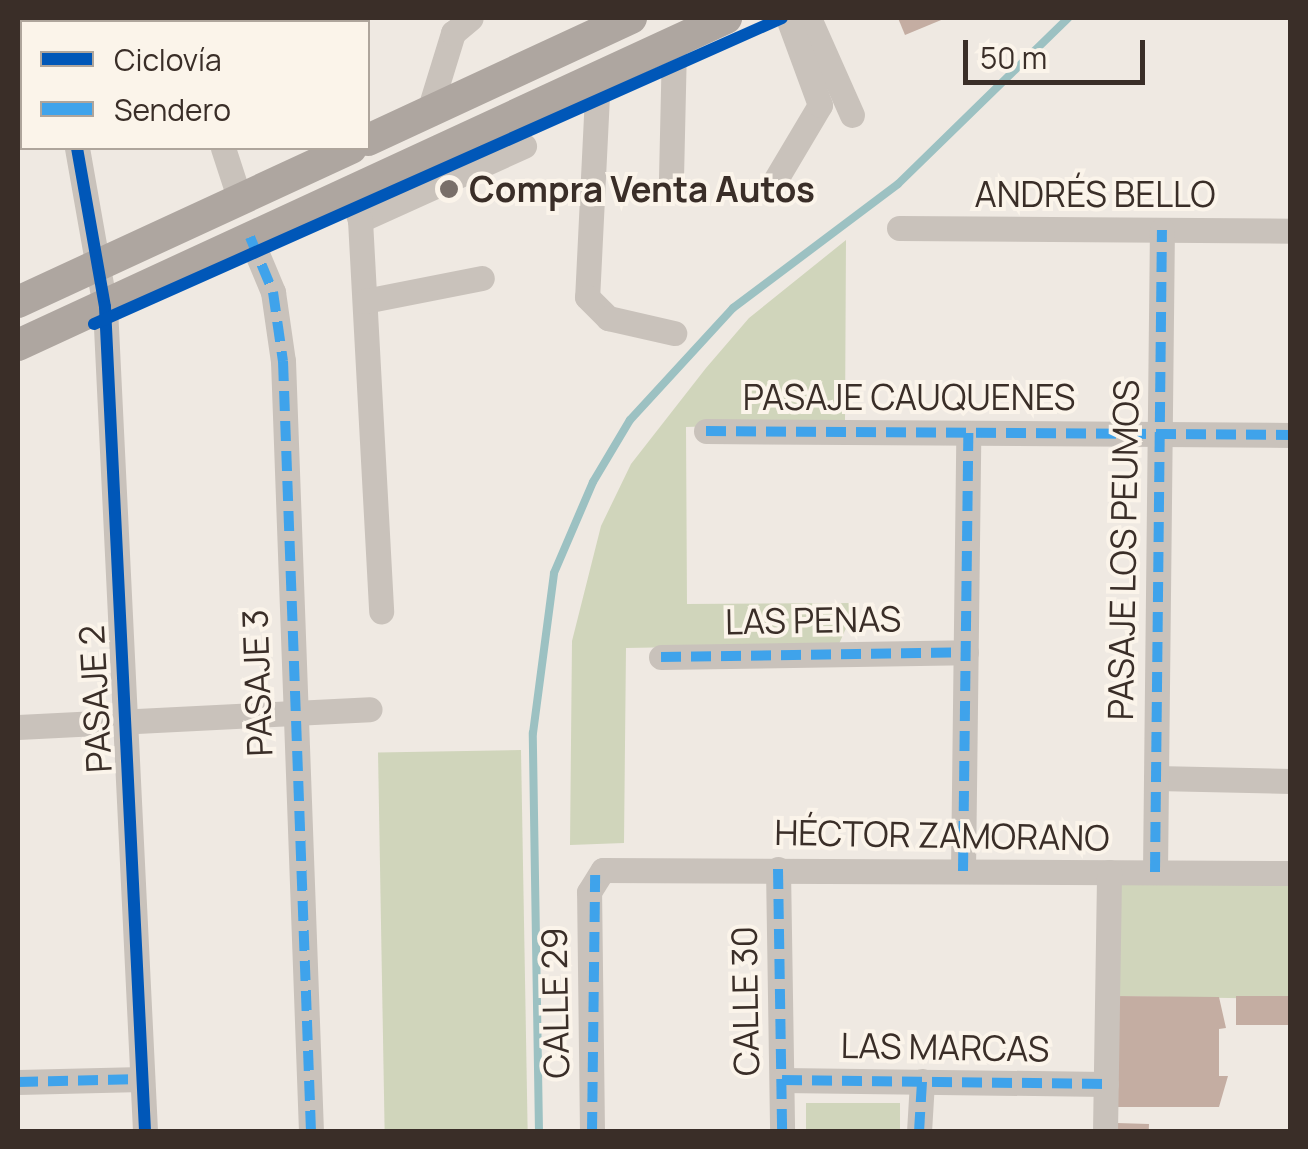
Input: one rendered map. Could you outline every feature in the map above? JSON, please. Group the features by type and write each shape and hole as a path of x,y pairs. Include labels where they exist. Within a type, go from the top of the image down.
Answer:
{"main road":[{"path":"370,139 631,18"},
{"path":"18,345 250,237 354,204 598,75 726,18"},
{"path":"18,302 347,150"}],"street":[{"path":"429,111 453,33 471,18"},
{"path":"776,179 820,105 788,18"},
{"path":"809,18 852,115"},
{"path":"671,178 674,41"},
{"path":"598,75 588,296 608,318 674,333"},
{"path":"381,611 365,300 354,204 524,146"},
{"name":"PASAJE 2","path":"77,150 105,307 145,1132"},
{"path":"224,150 240,200"},
{"name":"ANDRÉS BELLO","path":"899,228 1290,231"},
{"name":"PASAJE LOS PEUMOS","path":"1154,872 1162,230"},
{"name":"PASAJE 3","path":"250,237 272,292 283,361 292,714 311,1132"},
{"path":"365,300 482,278"},
{"name":"PASAJE CAUQUENES","path":"706,431 1290,435"},
{"path":"963,870 968,433"},
{"name":"LAS PENAS","path":"661,657 966,652"},
{"path":"18,727 370,710"},
{"path":"1156,778 1290,781"},
{"name":"HÉCTOR ZAMORANO","path":"596,875 612,867 1290,873"},
{"name":"CALLE 30","path":"778,869 782,1132"},
{"path":"1105,1132 1109,872"},
{"name":"CALLE 29","path":"592,1132 596,875"},
{"path":"18,1082 142,1080"},
{"name":"LAS MARCAS","path":"782,1080 1106,1084"},
{"path":"919,1132 922,1081"}],"green space":[{"path":"846,240 845,422 686,427 687,604 857,603 839,644 626,648 624,843 570,845 572,641 601,526 631,464 706,368 749,318"},
{"path":"521,750 528,1131 385,1132 378,752"},
{"path":"1115,882 1290,885 1288,999 1113,996"},
{"path":"806,1103 900,1103 900,1131 806,1131"}],"building":[{"path":"898,18 946,18 905,35"},
{"path":"1116,996 1219,997 1226,1028 1219,1029 1219,1076 1228,1076 1219,1107 1115,1107"},
{"path":"1236,996 1290,996 1290,1025 1236,1025"},
{"path":"1117,1123 1149,1124 1149,1132 1117,1132"}],"waterway":[{"path":"539,1132 533,733 554,573 593,482 630,420 733,308 898,184 1068,18"}],"marked path":[{"path":"1155,872 1162,230"},
{"path":"250,237 273,292 283,361 311,1132"},
{"path":"706,431 1290,435"},
{"path":"963,871 968,433"},
{"path":"661,657 966,652"},
{"path":"778,869 782,1132"},
{"path":"592,1132 595,875"},
{"path":"18,1082 142,1079"},
{"path":"782,1080 1106,1084"},
{"path":"919,1132 922,1081"}],"cycle path":[{"path":"94,324 782,18"},
{"path":"77,150 105,307 145,1132"}],"place":[{"name":"Compra Venta Autos","path":"449,189"}]}
